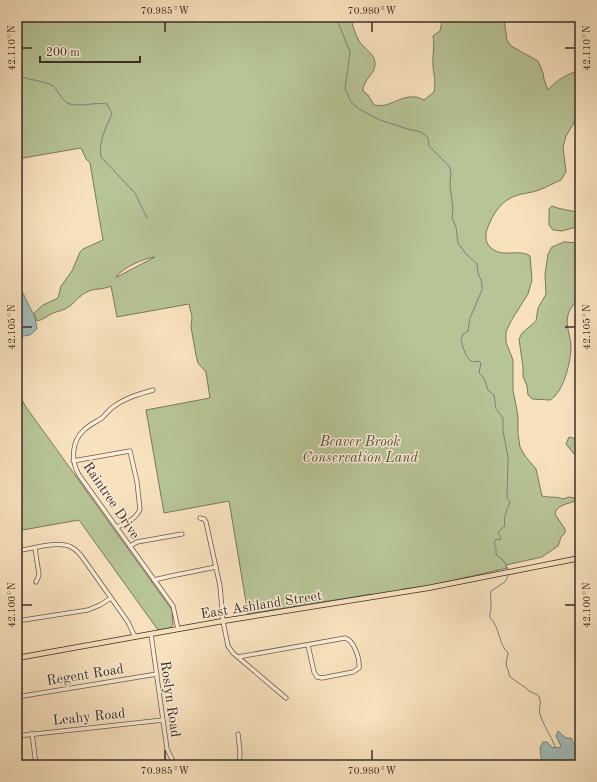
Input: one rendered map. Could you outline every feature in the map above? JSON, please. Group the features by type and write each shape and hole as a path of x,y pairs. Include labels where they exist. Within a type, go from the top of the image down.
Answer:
{"main road":[{"name":"East Ashland Street","path":"17,658 223,621 428,588 580,558"}],"street":[{"name":"Raintree Drive","path":"153,390 136,394 115,406 103,417 85,429 77,439 74,447 73,460 79,475 173,606 178,629"},
{"path":"73,460 130,451 137,482 140,509 139,513 133,518 116,528"},
{"path":"200,518 206,522 220,586 223,621 228,646 230,650 286,698"},
{"path":"130,546 137,542 182,534"},
{"path":"17,551 61,544 71,546 82,557 128,622 135,637"},
{"path":"35,548 38,571 36,582"},
{"path":"154,580 216,568"},
{"path":"17,621 88,610 111,598"},
{"name":"Roslyn Road","path":"151,634 167,750 175,765"},
{"path":"238,657 345,638 349,639 352,644 359,662 359,668 353,672 322,678 318,677 314,672 308,645"},
{"name":"Regent Road","path":"17,697 157,674"},
{"name":"Leahy Road","path":"17,736 32,733 163,720"},
{"path":"32,733 36,765"},
{"path":"238,734 240,752 239,765"}],"green space":[{"name":"Beaver Brook Conservation Land","path":"17,17 350,17 359,41 372,55 375,62 374,69 363,87 363,91 368,95 374,105 379,106 410,97 416,97 424,100 434,92 433,36 440,31 443,17 500,17 504,19 507,40 511,46 538,61 548,90 562,78 580,70 580,113 566,136 563,147 566,172 561,180 539,190 515,196 506,201 498,208 492,217 486,235 488,245 495,251 505,253 521,253 530,256 532,280 528,294 506,332 506,342 513,360 513,390 518,416 520,447 525,456 536,469 542,496 563,499 569,497 575,498 575,501 560,507 556,511 555,514 565,529 565,533 561,537 558,546 542,557 506,565 507,568 428,586 402,589 403,592 373,597 372,594 248,614 229,501 164,513 146,410 210,398 206,372 198,363 196,355 191,327 192,317 189,304 117,317 111,286 87,292 68,307 37,321 34,313 43,305 58,298 61,286 72,271 80,252 83,249 103,240 90,163 86,159 81,148 17,159","holes":["155,257 117,277 123,270 134,264 145,259"]},
{"path":"552,206 580,213 580,226 562,231 553,230 549,225 549,209"},
{"path":"564,242 580,243 580,297 570,310 567,319 571,346 570,360 566,376 555,396 550,400 532,399 528,395 527,386 523,377 519,339 522,333 536,321 538,308 546,294 545,275 548,254 552,247"},
{"path":"17,391 26,407 172,610 173,625 170,628 158,630 79,520 17,531"},
{"path":"569,437 577,439 580,437 580,459 566,444"}],"water":[{"path":"19,291 23,293 32,310 37,329 30,335 17,337 17,292"},
{"path":"558,731 566,738 571,738 579,753 580,765 542,765 540,747 543,742 547,742 553,748 559,748 561,746 556,736"}],"waterway":[{"path":"336,17 350,52 345,89 351,102 359,109 380,120 421,132 428,138 429,146 450,167 450,185 453,209 452,218 456,227 458,243 466,254 477,264 478,273 482,283 482,290 470,318 468,331 463,334 461,340 468,358 471,361 478,361 481,363 479,373 484,378 488,390 494,395 496,409 503,418 503,431 508,457 507,498 510,502 505,517 505,526 498,532 501,538 500,540 496,539 494,544 496,547 496,555 503,560 508,569"},
{"path":"17,75 50,84 63,99 70,104 107,104 112,114 102,141 100,152 101,157 135,193 147,218"},
{"path":"509,574 505,582 491,591 490,618 496,626 502,645 508,653 506,664 510,677 529,691 538,695 540,701 540,714 555,747"}]}
